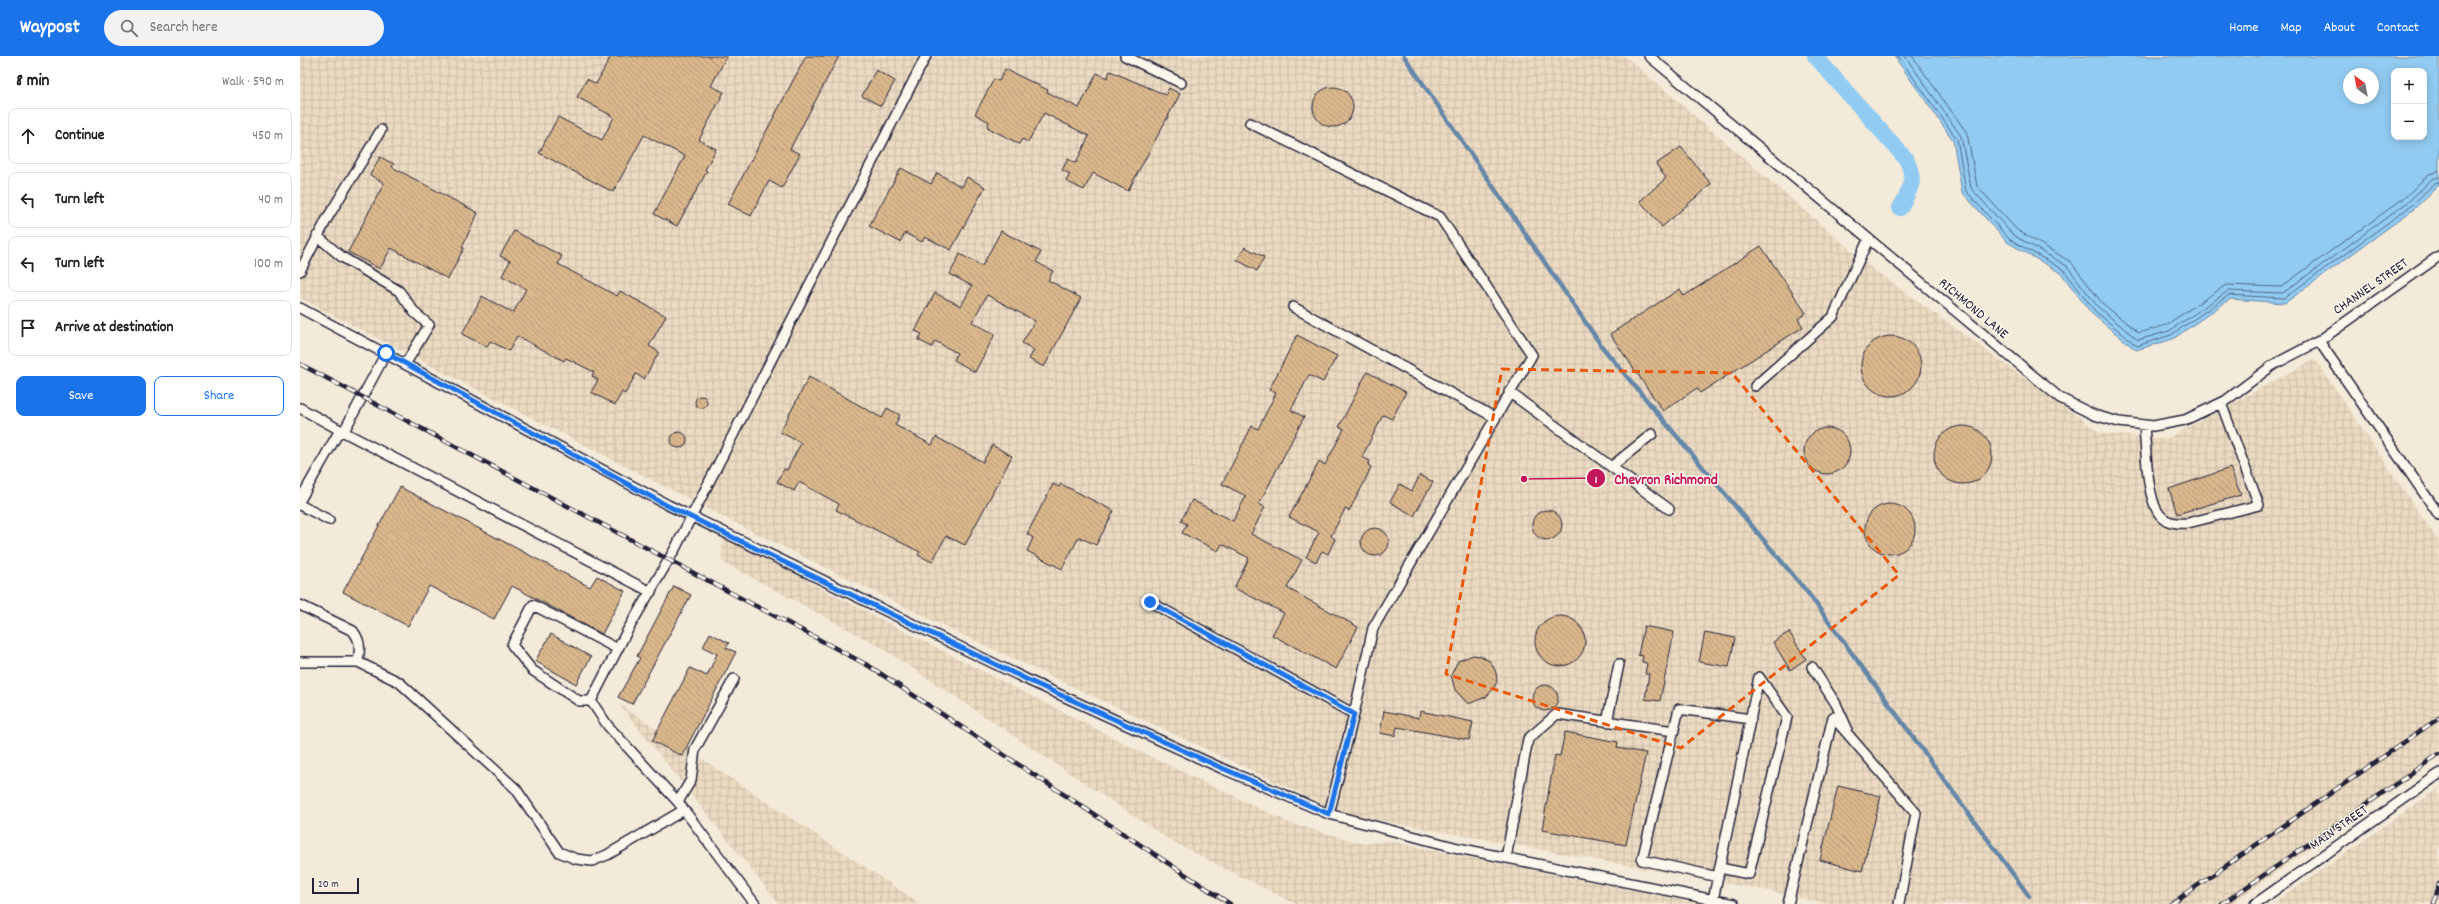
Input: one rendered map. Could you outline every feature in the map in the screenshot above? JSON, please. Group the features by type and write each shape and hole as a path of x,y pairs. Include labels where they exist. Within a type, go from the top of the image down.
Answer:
{"lane":[{"path":"591,701 618,649 692,517 926,56"},
{"path":"1125,56 1180,83"},
{"name":"RICHMOND LANE","path":"1649,56 1868,240 2060,398 2094,415 2119,422 2153,426 2185,420 2221,403 2273,365 2319,341"},
{"path":"1250,123 1440,217 1532,355 1494,417 1373,628 1354,714 1329,814"},
{"path":"300,271 317,236 381,130"},
{"path":"317,236 342,257 399,291 415,313 429,325 406,363"},
{"path":"1755,386 1833,317 1868,240"},
{"name":"CHANNEL STREET","path":"2319,341 2439,256"},
{"path":"1293,307 1494,417"},
{"path":"300,308 406,363 692,517 1032,682 1222,768 1329,814 1458,848 1734,904"},
{"path":"2319,341 2439,515"},
{"path":"300,500 342,431 386,353"},
{"path":"1509,392 1669,509"},
{"path":"2144,424 2153,505 2162,518 2180,524 2188,523 2259,505 2221,403"},
{"path":"300,408 651,592"},
{"path":"1611,467 1652,434"},
{"path":"300,505 329,520"},
{"path":"1150,602 1354,714"},
{"path":"300,604 352,631 358,637 360,644 358,662"},
{"path":"591,701 580,701 532,670 512,645 533,605 618,649"},
{"path":"300,662 358,662 399,682 516,789 559,852 576,859 592,861 607,855 684,810"},
{"path":"1607,722 1619,664"},
{"path":"1812,667 1836,704 1850,737"},
{"path":"1713,900 1719,872 1751,719 1759,677 1787,718 1749,874 1719,872 1642,860 1679,709 1751,719"},
{"path":"678,802 691,780 695,749 734,679"},
{"path":"591,701 608,726 678,802 755,904"},
{"path":"1506,858 1528,739 1557,714 1674,732"},
{"path":"1788,904 1833,717 1916,812 1899,904"},
{"name":"MAIN STREET","path":"2255,904 2439,774"}],"highlighted area":[{"path":"1502,369 1732,373 1899,575 1681,748 1446,674"}],"shaded area":[{"path":"300,56 1625,56 1873,269 2102,434 2166,439 2315,359 2439,542 2439,757 2231,904 1827,904 1770,891 1344,814 948,628 729,520 300,298"},
{"path":"736,536 816,586 1147,755 1290,823 1364,844 1388,841 1701,904 1295,904 1173,842 879,646 721,561 723,539"},
{"path":"619,704 921,904 779,904"},
{"path":"2439,788 2439,904 2272,904"}],"water":[{"path":"1894,56 2439,56 2439,185 2414,209 2285,303 2230,299 2173,339 2136,350 2091,313 2061,273 2007,242 1962,192 1953,140"}],"building":[{"path":"611,56 727,56 711,86 724,92 699,140 716,149 705,170 707,171 677,226 654,214 685,156 644,135 613,192 539,153 558,117 602,140 614,117 577,97 587,79 596,84"},
{"path":"806,56 839,56 790,149 800,154 782,188 769,181 751,216 728,204"},
{"path":"1005,69 1048,90 1047,92 1079,108 1097,73 1107,78 1110,71 1166,95 1169,88 1180,94 1128,191 1093,173 1084,190 1066,181 1070,174 1062,170 1068,159 1076,163 1089,136 1044,113 1028,142 1022,139 1019,144 987,127 989,122 975,114 994,79 999,81"},
{"path":"876,70 895,81 881,106 862,96"},
{"path":"1337,87 1344,90 1350,96 1353,107 1352,115 1344,124 1337,127 1329,127 1322,124 1314,115 1313,103 1316,96 1325,88"},
{"path":"1681,147 1711,184 1662,227 1640,201 1666,178 1656,164"},
{"path":"380,157 394,164 392,167 478,213 462,247 464,248 448,279 391,248 380,269 348,252 384,183 370,175"},
{"path":"901,168 931,184 937,173 962,187 967,177 985,187 951,250 925,237 922,242 905,233 900,242 869,226"},
{"path":"514,231 562,256 558,264 617,296 620,291 666,316 649,346 659,352 644,379 636,374 625,394 622,392 615,405 591,392 598,380 592,376 594,372 566,358 564,361 517,336 509,351 490,341 487,347 462,334 482,296 513,313 526,289 502,276 510,261 500,256"},
{"path":"1001,231 1041,252 1036,262 1053,271 1048,280 1081,298 1044,367 1029,359 1034,350 1022,343 1035,321 987,295 972,322 995,334 975,372 954,360 957,353 935,341 932,347 918,340 922,334 915,331 935,293 961,306 972,286 950,274 960,254 982,266"},
{"path":"1761,246 1806,313 1798,319 1803,327 1700,393 1697,388 1663,411 1610,334 1680,289 1684,296"},
{"path":"1245,247 1264,257 1257,271 1237,260"},
{"path":"1297,335 1337,356 1323,382 1309,375 1291,410 1304,417 1259,504 1265,507 1251,534 1302,560 1287,588 1358,627 1336,669 1272,635 1284,613 1234,588 1249,558 1222,544 1218,551 1182,533 1187,524 1181,521 1192,500 1233,521 1246,496 1222,484 1252,426 1258,429 1276,393 1269,390"},
{"path":"1885,336 1897,336 1913,344 1919,354 1921,366 1919,378 1913,388 1897,396 1885,396 1869,388 1861,372 1861,360 1869,344"},
{"path":"1367,372 1406,392 1392,419 1383,415 1362,457 1370,461 1368,465 1371,467 1363,485 1349,511 1345,509 1331,536 1335,539 1328,554 1322,551 1316,562 1306,557 1319,532 1289,517 1319,462 1325,465 1344,429 1339,427"},
{"path":"809,377 882,418 887,408 900,415 895,425 932,445 936,437 983,462 992,445 1012,456 965,545 946,536 932,562 918,555 920,552 836,510 839,504 799,482 794,491 777,482 784,469 787,470 801,443 780,432"},
{"path":"703,396 706,397 706,407 699,408 696,407 695,400 696,397"},
{"path":"1957,426 1969,426 1984,434 1992,449 1992,461 1984,476 1969,484 1957,484 1942,476 1934,461 1934,449 1942,434"},
{"path":"1827,428 1840,432 1846,438 1850,451 1846,464 1840,470 1827,474 1814,470 1808,464 1804,451 1808,438 1814,432"},
{"path":"679,432 685,434 687,440 685,446 679,448 673,446 671,440 673,434"},
{"path":"2230,468 2241,495 2177,514 2169,489"},
{"path":"1420,475 1433,482 1414,516 1390,502 1400,484 1412,491"},
{"path":"1053,484 1059,487 1061,484 1114,511 1096,545 1079,537 1062,569 1027,551 1033,538 1027,534"},
{"path":"400,487 590,587 597,576 625,591 602,634 512,586 494,619 429,586 408,626 343,592"},
{"path":"1885,504 1895,504 1908,511 1915,524 1915,534 1908,547 1895,554 1885,554 1876,550 1869,543 1865,534 1865,524 1869,515 1876,508"},
{"path":"1547,510 1553,511 1561,519 1561,531 1553,539 1547,540 1541,539 1533,531 1532,525 1533,519 1541,511"},
{"path":"1375,528 1385,532 1389,542 1385,552 1375,556 1365,552 1361,542 1365,532"},
{"path":"674,586 691,595 632,704 618,697 640,658 637,656"},
{"path":"1560,616 1570,618 1578,623 1583,631 1585,641 1583,651 1578,659 1570,664 1560,666 1550,664 1542,659 1537,651 1535,641 1537,631 1542,623 1550,618"},
{"path":"1644,626 1674,632 1660,701 1645,699 1649,674 1645,674 1647,663 1642,662 1643,656 1638,655"},
{"path":"1705,632 1735,638 1729,667 1699,662"},
{"path":"1789,632 1806,659 1790,670 1773,642"},
{"path":"710,633 729,643 726,648 736,652 682,756 652,741 690,668 707,676 717,654 703,647"},
{"path":"551,634 591,657 576,684 535,661"},
{"path":"1473,655 1481,656 1491,662 1496,673 1497,681 1494,688 1486,697 1468,704 1455,690 1451,675 1458,661"},
{"path":"1545,685 1554,689 1558,698 1554,707 1545,711 1536,707 1532,698 1536,689"},
{"path":"1384,711 1419,718 1420,711 1473,722 1469,740 1397,727 1395,736 1380,733"},
{"path":"1565,732 1618,742 1617,748 1646,753 1626,845 1542,830 1555,755 1560,756"},
{"path":"1838,786 1881,796 1862,871 1820,860"}],"waterway":[{"path":"1404,56 1603,348 1808,593 2029,896"},
{"path":"1815,56 1906,159 1912,179 1910,189 1900,208"}],"railway":[{"path":"300,364 869,666 1230,904"},
{"path":"2171,904 2439,718"},
{"path":"2222,904 2439,754"},
{"path":"2434,904 2439,884"}],"place":[{"name":"Chevron Richmond","path":"1524,479"}],"route":[{"path":"386,353 668,506 830,582 1032,682 1222,768 1329,814 1354,714 1150,602"}]}
